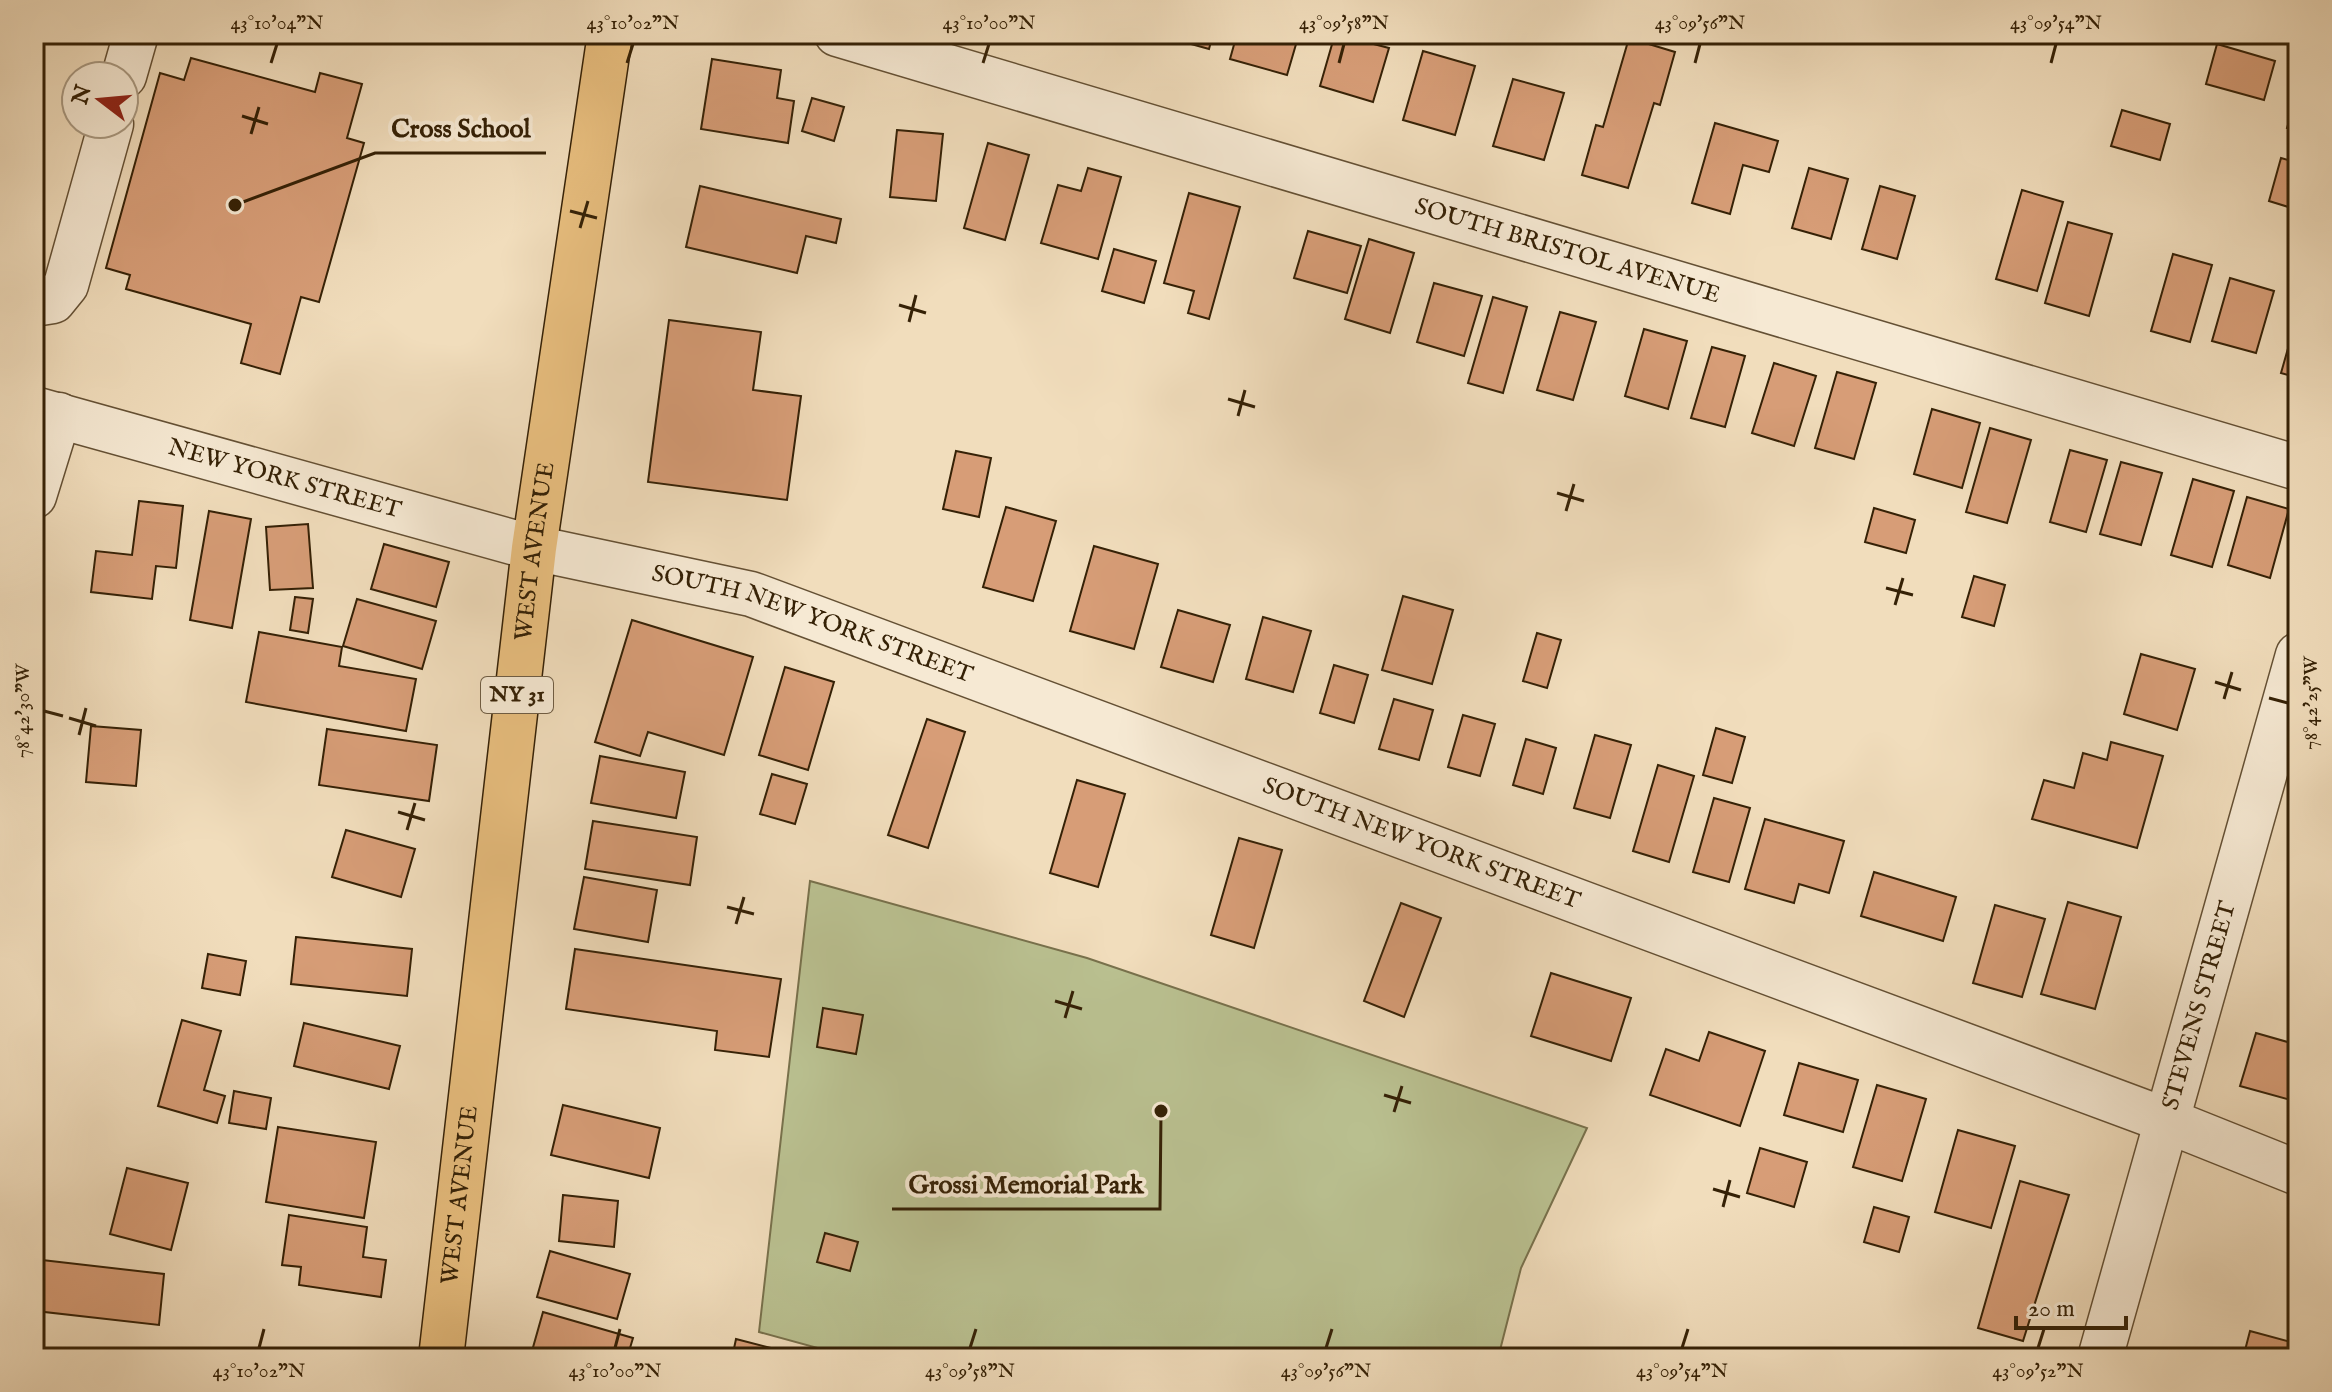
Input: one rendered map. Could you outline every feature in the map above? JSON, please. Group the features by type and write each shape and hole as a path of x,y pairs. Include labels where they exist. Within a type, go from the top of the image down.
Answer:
{"highway":[{"name":"WEST AVENUE","path":"441,1358 534,548 610,34"}],"street":[{"path":"129,60 136,34"},
{"name":"SOUTH BRISTOL AVENUE","path":"857,37 2298,468"},
{"path":"34,304 53,301 66,285 107,140"},
{"path":"34,496 47,412"},
{"name":"NEW YORK STREET","path":"47,412 534,548"},
{"name":"SOUTH NEW YORK STREET","path":"534,548 751,594 2168,1121 2298,1173"},
{"name":"STEVENS STREET","path":"2100,1358 2298,655"}],"green space":[{"path":"810,881 1087,958 1587,1128 1521,1268 1498,1358 854,1358 759,1332"}],"building":[{"path":"1167,34 1213,34 1209,49 1166,37"},
{"path":"1237,34 1299,34 1287,75 1230,59"},
{"path":"1335,34 1389,48 1373,102 1320,86"},
{"path":"1629,38 1675,52 1660,105 1654,103 1628,188 1582,175 1596,125 1603,127"},
{"path":"2217,44 2275,61 2264,100 2206,84"},
{"path":"1423,51 1475,66 1455,135 1403,120"},
{"path":"191,58 315,92 320,73 362,84 347,138 364,143 319,302 301,297 280,374 241,363 251,324 126,289 130,275 106,268 160,73 184,80"},
{"path":"712,59 781,70 777,98 794,101 788,143 701,129"},
{"path":"1513,79 1564,93 1544,160 1493,146"},
{"path":"2298,90 2298,131 2287,128"},
{"path":"812,98 844,107 834,141 802,131"},
{"path":"2122,110 2170,124 2160,160 2111,146"},
{"path":"1715,123 1778,141 1769,172 1743,165 1730,214 1692,203"},
{"path":"897,130 943,134 936,201 890,197"},
{"path":"988,143 1029,155 1005,240 964,228"},
{"path":"2281,158 2298,163 2298,210 2269,201"},
{"path":"1088,168 1121,177 1098,259 1041,243 1058,185 1081,191"},
{"path":"1809,168 1848,179 1831,239 1792,228"},
{"path":"700,186 841,219 836,243 806,236 797,273 686,247"},
{"path":"1880,186 1915,196 1897,259 1862,249"},
{"path":"2022,190 2063,202 2037,291 1996,279"},
{"path":"1189,193 1240,207 1209,319 1188,313 1194,291 1164,283"},
{"path":"2068,222 2112,234 2089,316 2045,303"},
{"path":"1308,231 1361,246 1347,293 1294,278"},
{"path":"1369,239 1414,253 1390,333 1345,319"},
{"path":"1114,249 1156,261 1144,303 1102,291"},
{"path":"2173,254 2212,265 2190,342 2151,331"},
{"path":"2230,278 2274,291 2256,353 2212,341"},
{"path":"1434,283 1482,296 1464,356 1417,342"},
{"path":"1493,297 1527,307 1503,393 1468,383"},
{"path":"1560,312 1596,322 1573,400 1537,390"},
{"path":"2298,313 2298,378 2281,373"},
{"path":"669,320 761,332 753,390 801,396 787,500 648,482"},
{"path":"1644,329 1687,341 1668,409 1625,396"},
{"path":"1712,347 1745,356 1725,427 1691,418"},
{"path":"1774,363 1816,376 1794,446 1752,433"},
{"path":"1837,372 1876,383 1854,459 1815,448"},
{"path":"1932,409 1980,423 1962,488 1914,474"},
{"path":"1990,428 2031,440 2007,523 1966,512"},
{"path":"2070,450 2107,460 2086,532 2050,522"},
{"path":"956,451 991,458 979,517 943,509"},
{"path":"2121,462 2162,473 2141,545 2100,534"},
{"path":"2193,479 2234,491 2212,567 2171,555"},
{"path":"2247,497 2289,509 2270,578 2228,565"},
{"path":"139,501 183,506 176,568 156,566 152,599 91,592 96,551 132,555"},
{"path":"1006,507 1056,521 1033,601 983,587"},
{"path":"1874,508 1915,520 1906,553 1865,542"},
{"path":"209,511 251,519 232,628 190,620"},
{"path":"308,524 313,588 270,590 266,527"},
{"path":"384,544 449,562 436,607 371,589"},
{"path":"1094,546 1158,564 1134,649 1070,631"},
{"path":"1974,576 2005,585 1994,626 1962,617"},
{"path":"1403,596 1453,610 1432,684 1382,670"},
{"path":"295,597 313,599 308,633 290,630"},
{"path":"357,599 436,621 422,669 343,646"},
{"path":"1178,610 1230,625 1213,682 1161,667"},
{"path":"1263,617 1311,631 1293,692 1246,679"},
{"path":"632,620 753,657 724,755 648,732 640,756 595,742"},
{"path":"259,632 342,647 339,666 416,679 406,731 246,702"},
{"path":"1537,633 1561,640 1547,688 1523,681"},
{"path":"2141,654 2195,669 2177,730 2124,714"},
{"path":"1334,665 1368,675 1354,723 1320,713"},
{"path":"785,667 834,682 808,770 759,755"},
{"path":"1394,699 1433,710 1419,760 1379,749"},
{"path":"1463,715 1495,724 1480,776 1448,767"},
{"path":"927,719 965,732 928,848 888,835"},
{"path":"91,726 141,730 136,786 86,782"},
{"path":"1716,728 1745,737 1732,783 1703,775"},
{"path":"327,729 437,745 429,801 319,785"},
{"path":"1595,735 1631,745 1610,818 1574,808"},
{"path":"1526,739 1556,748 1543,794 1513,785"},
{"path":"2111,742 2163,756 2137,848 2032,819 2044,780 2074,788 2083,753 2107,760"},
{"path":"600,756 685,772 676,818 591,803"},
{"path":"1658,765 1694,776 1669,862 1633,851"},
{"path":"772,774 807,784 795,824 760,814"},
{"path":"1077,780 1125,794 1098,887 1050,873"},
{"path":"1714,798 1750,808 1729,882 1693,872"},
{"path":"1765,819 1844,841 1829,893 1799,884 1794,903 1745,889"},
{"path":"593,821 697,837 690,885 585,869"},
{"path":"346,830 415,849 401,897 332,877"},
{"path":"1239,838 1282,850 1254,948 1211,935"},
{"path":"1874,872 1956,897 1943,941 1861,916"},
{"path":"584,877 657,890 648,942 574,929"},
{"path":"2068,902 2121,917 2095,1009 2041,994"},
{"path":"1401,903 1441,918 1404,1017 1364,1001"},
{"path":"1995,905 2045,919 2022,997 1973,983"},
{"path":"296,937 412,949 407,996 291,984"},
{"path":"575,949 781,979 769,1057 715,1050 717,1031 566,1009"},
{"path":"208,954 246,961 240,995 202,988"},
{"path":"1551,973 1631,998 1611,1061 1531,1036"},
{"path":"823,1008 863,1015 856,1054 817,1047"},
{"path":"182,1020 221,1031 204,1090 225,1096 217,1123 158,1106"},
{"path":"304,1023 400,1046 389,1089 294,1066"},
{"path":"1709,1032 1765,1051 1740,1126 1650,1095 1666,1049 1699,1061"},
{"path":"2256,1033 2298,1045 2298,1102 2240,1086"},
{"path":"1799,1063 1858,1080 1843,1132 1784,1115"},
{"path":"1877,1085 1926,1099 1902,1181 1853,1167"},
{"path":"234,1091 271,1098 266,1129 229,1123"},
{"path":"563,1105 660,1128 649,1178 551,1155"},
{"path":"278,1127 376,1142 364,1218 266,1202"},
{"path":"1958,1130 2015,1146 1991,1228 1935,1212"},
{"path":"1760,1148 1807,1162 1794,1207 1747,1193"},
{"path":"127,1168 188,1183 171,1250 110,1234"},
{"path":"2020,1181 2069,1195 2023,1341 1978,1328"},
{"path":"563,1195 618,1201 614,1247 559,1241"},
{"path":"1874,1207 1909,1217 1899,1252 1864,1242"},
{"path":"289,1215 367,1227 363,1257 386,1260 381,1297 299,1285 301,1267 282,1265"},
{"path":"825,1233 858,1242 850,1271 817,1262"},
{"path":"550,1251 630,1274 617,1319 537,1297"},
{"path":"42,1260 164,1274 159,1325 36,1311"},
{"path":"543,1312 633,1338 627,1358 530,1358"},
{"path":"2250,1331 2298,1344 2298,1358 2243,1358"},
{"path":"736,1339 775,1349 773,1358 732,1358"}],"place":[{"name":"Cross School","path":"235,205"},
{"name":"Grossi Memorial Park","path":"1161,1111"}]}
